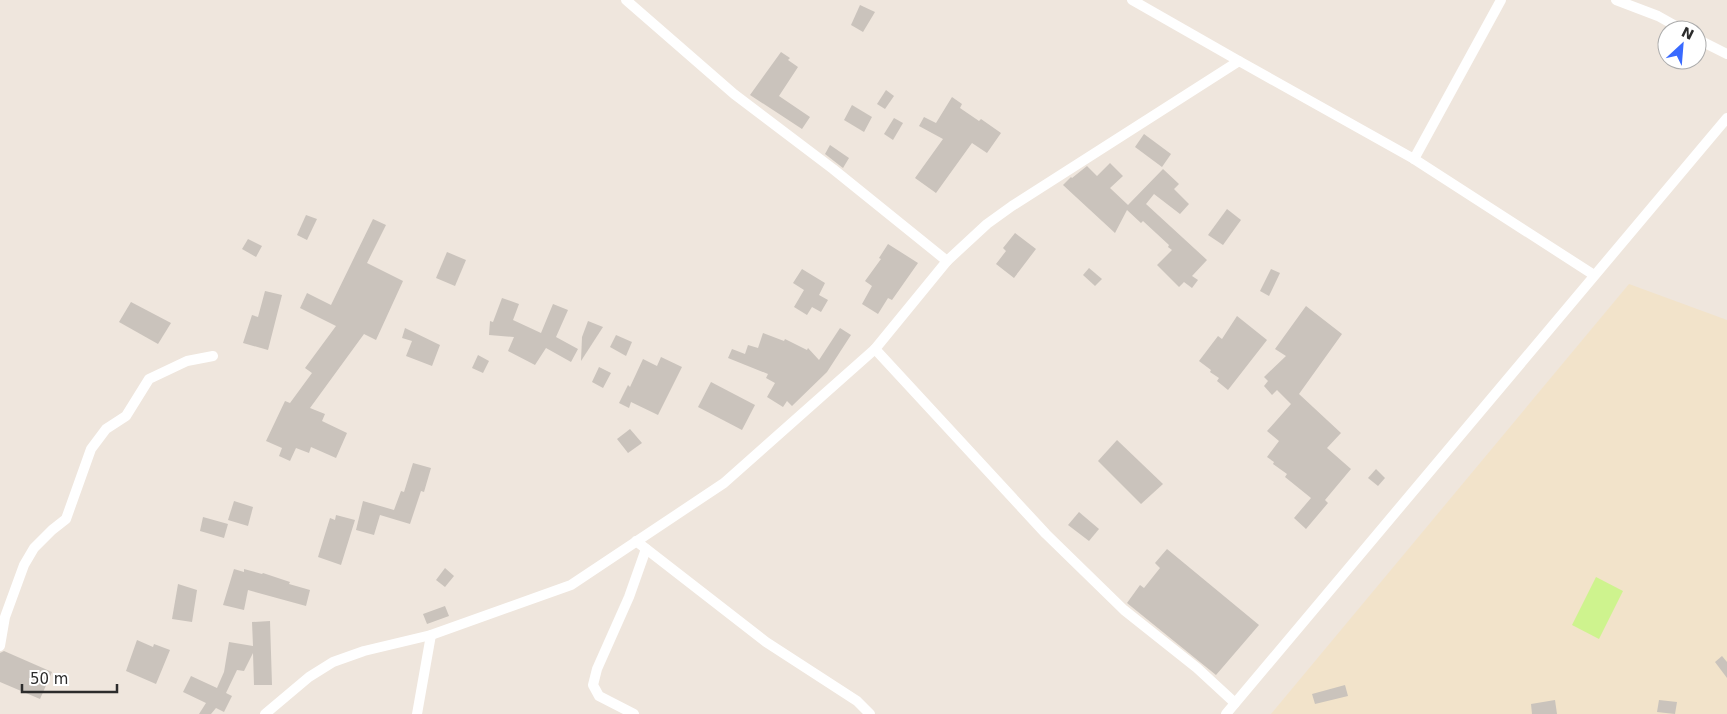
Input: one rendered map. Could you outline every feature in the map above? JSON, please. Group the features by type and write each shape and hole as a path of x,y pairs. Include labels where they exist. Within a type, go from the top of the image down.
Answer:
{"street":[{"path":"626,0 734,94 833,169 947,262"},
{"path":"1132,0 1414,159 1594,275"},
{"path":"1414,159 1501,0"},
{"path":"1616,0 1665,20"},
{"path":"1707,44 1727,54"},
{"path":"265,714 309,677 333,662 364,651 431,635 570,585 724,483 876,349 947,262 987,224 1238,61"},
{"path":"1226,714 1727,118"},
{"path":"876,349 1046,534 1124,610 1198,668 1236,703"},
{"path":"0,646 5,617 24,565 34,548 66,519 91,449 106,429 126,416 149,380 187,361 213,356"},
{"path":"636,541 766,642 857,701 870,714"},
{"path":"634,714 599,696 593,686 597,669 629,597 646,549"},
{"path":"418,714 431,635"}],"shaded area":[{"path":"1629,284 1727,320 1727,714 1271,714"}],"green space":[{"path":"1596,577 1623,591 1599,639 1572,625"}],"building":[{"path":"860,5 875,12 863,32 851,25"},
{"path":"781,52 798,67 779,96 810,117 802,129 750,95"},
{"path":"886,90 894,96 885,109 877,104"},
{"path":"952,97 962,104 960,108 979,121 981,119 1001,133 987,153 972,143 936,193 915,178 943,139 919,126 924,117 936,123"},
{"path":"852,105 872,117 864,132 844,120"},
{"path":"894,118 903,123 893,140 884,134"},
{"path":"1144,134 1171,154 1162,167 1135,147"},
{"path":"830,145 849,158 843,168 825,154"},
{"path":"1110,163 1123,176 1110,188 1128,205 1163,169 1179,184 1174,189 1189,204 1180,214 1154,194 1146,204 1207,260 1192,276 1198,280 1192,288 1184,282 1179,287 1157,265 1172,250 1143,221 1141,223 1127,210 1115,233 1063,185 1087,166 1097,176"},
{"path":"1227,209 1241,220 1223,245 1208,235"},
{"path":"306,215 317,219 307,240 297,235"},
{"path":"373,219 386,225 367,263 403,281 376,340 364,334 310,408 325,414 322,421 347,433 336,458 311,447 309,453 296,448 290,461 279,456 282,448 266,441 285,401 290,403 312,373 305,368 336,326 300,308 307,293 331,305"},
{"path":"1015,233 1036,249 1014,278 996,264 1006,251 1003,248"},
{"path":"248,239 262,246 256,257 242,249"},
{"path":"888,244 918,263 892,300 888,298 878,314 862,304 872,286 865,281 881,259 879,258"},
{"path":"447,252 466,260 455,286 436,278"},
{"path":"1089,268 1102,279 1095,286 1083,275"},
{"path":"802,269 825,283 819,295 828,300 821,312 812,307 807,315 794,307 804,290 793,283"},
{"path":"1271,269 1280,273 1269,296 1260,291"},
{"path":"265,291 282,295 268,350 243,343 252,315 258,317"},
{"path":"502,298 519,304 513,320 541,333 553,304 568,310 556,337 578,349 571,362 546,348 535,365 508,351 514,337 489,335 490,321 493,322"},
{"path":"131,302 171,323 158,344 119,322"},
{"path":"1306,306 1342,334 1299,394 1341,433 1327,448 1351,469 1325,500 1328,503 1306,529 1294,518 1311,498 1285,477 1287,474 1267,457 1279,441 1267,431 1291,404 1277,390 1272,395 1264,386 1268,381 1264,377 1286,356 1275,349"},
{"path":"1237,316 1267,340 1228,390 1217,381 1219,378 1210,372 1211,370 1199,361 1218,336 1222,339"},
{"path":"588,321 603,327 581,361 582,337"},
{"path":"405,328 440,345 432,366 406,356 412,341 402,338"},
{"path":"840,328 851,335 827,372 792,406 787,401 783,407 767,397 775,383 766,378 768,374 728,358 732,349 745,354 748,345 758,348 763,333 784,341 785,339 807,350 808,348 819,360"},
{"path":"616,335 632,342 626,356 610,347"},
{"path":"478,355 489,361 483,373 472,368"},
{"path":"661,357 682,367 658,415 631,402 629,408 619,403 628,385 630,387 643,359 657,366"},
{"path":"599,367 611,373 603,388 592,382"},
{"path":"711,382 755,405 742,430 698,407"},
{"path":"630,429 642,443 628,453 617,439"},
{"path":"1117,440 1163,484 1141,504 1098,461"},
{"path":"413,463 431,468 424,492 421,491 410,524 380,515 374,535 356,530 363,501 394,510 401,491 404,492"},
{"path":"1376,469 1385,478 1378,486 1368,478"},
{"path":"234,501 253,507 248,526 228,520"},
{"path":"1079,512 1099,529 1089,541 1068,525"},
{"path":"336,515 355,520 341,565 318,557 330,518 335,520"},
{"path":"203,517 228,524 224,538 200,531"},
{"path":"1167,549 1259,625 1216,675 1127,603 1140,585 1144,588 1160,568 1155,563"},
{"path":"445,568 454,576 445,587 436,580"},
{"path":"234,569 244,572 244,569 263,573 290,582 289,584 310,590 306,606 248,590 244,610 223,605"},
{"path":"178,584 197,590 192,622 172,619"},
{"path":"445,606 449,616 427,624 423,614"},
{"path":"270,621 272,685 254,685 253,653 244,671 237,670 226,693 232,696 224,712 216,708 211,714 199,714 206,703 183,692 191,676 217,688 224,672 229,642 253,646 252,622"},
{"path":"137,640 153,647 154,644 170,650 156,684 126,671"},
{"path":"4,651 52,672 40,699 0,682 0,653"},
{"path":"1722,656 1727,662 1727,678 1715,662"},
{"path":"1345,685 1348,696 1315,704 1312,694"},
{"path":"1555,700 1557,714 1532,714 1531,704"},
{"path":"1659,700 1677,702 1675,714 1657,712"}]}
